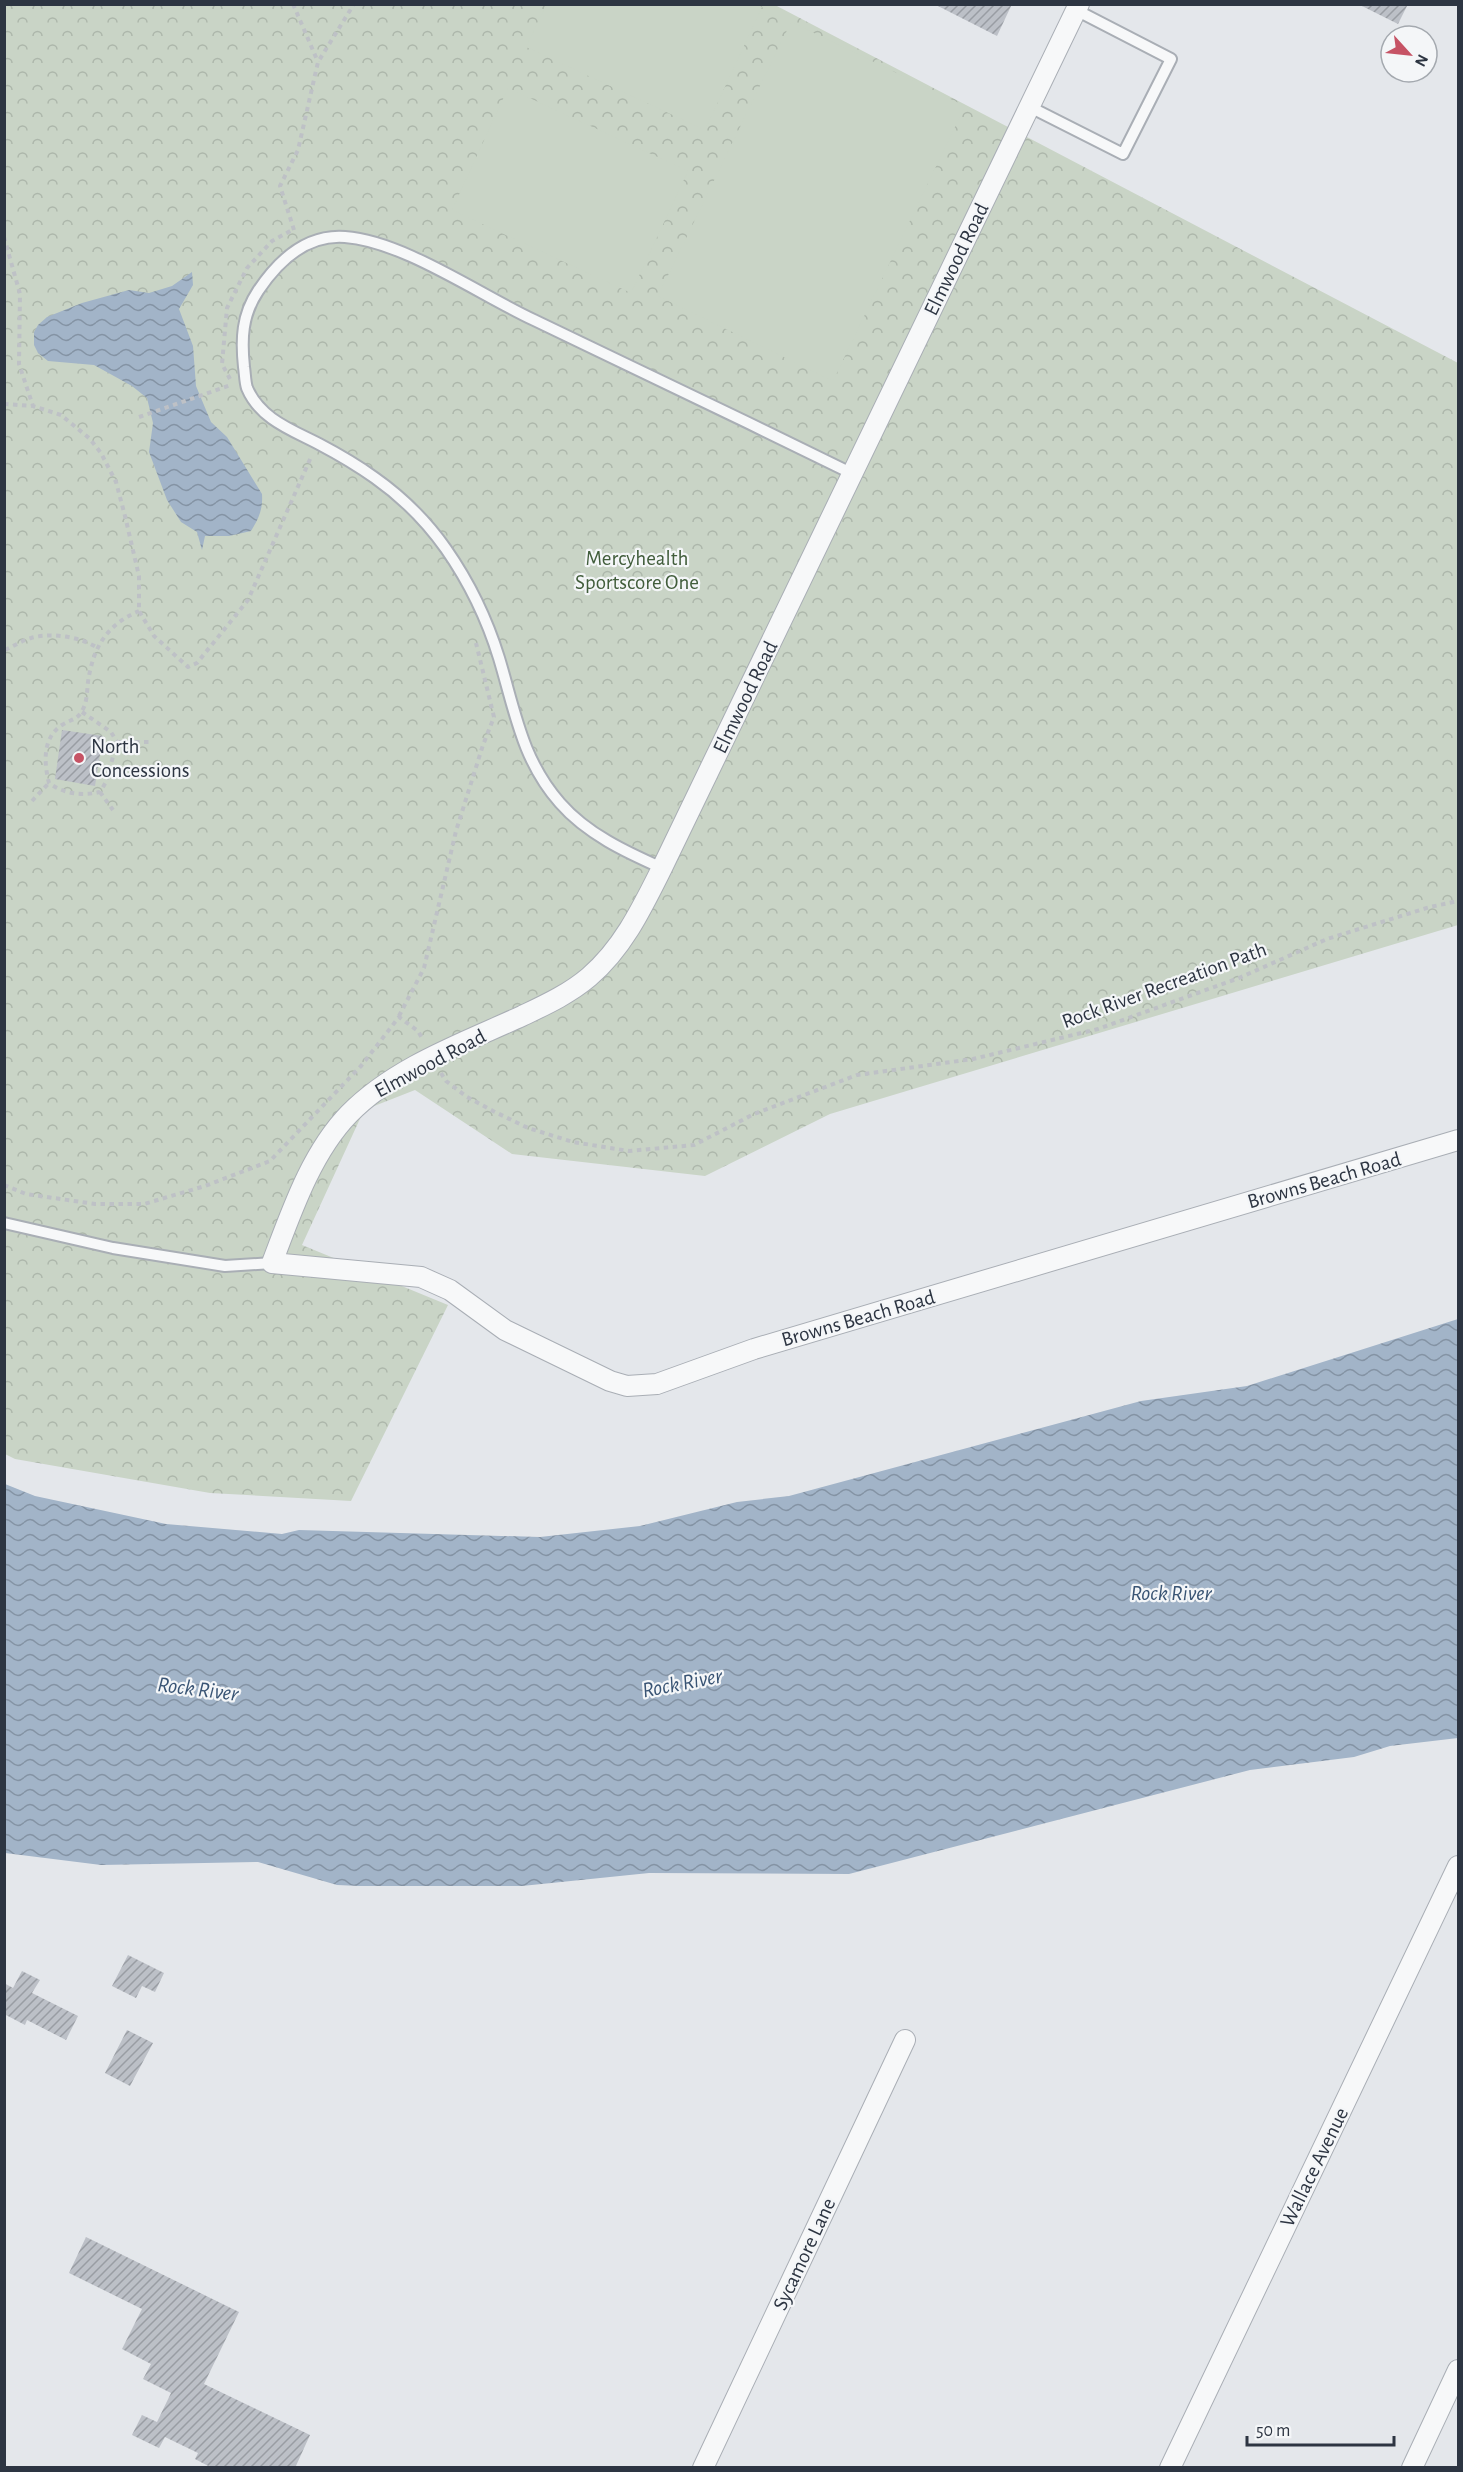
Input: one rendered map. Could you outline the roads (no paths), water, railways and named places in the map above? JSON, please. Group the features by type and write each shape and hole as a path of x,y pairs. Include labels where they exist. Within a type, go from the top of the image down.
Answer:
{"street":[{"name":"Elmwood Road","path":"272,1263 298,1193 320,1154 347,1115 380,1085 556,999 587,978 607,960 633,924 1078,8"},
{"name":"Browns Beach Road","path":"272,1263 421,1277 450,1290 505,1330 609,1381 627,1386 657,1384 754,1349 1458,1140"},
{"name":"Wallace Avenue","path":"1170,2468 1458,1866"},
{"name":"Sycamore Lane","path":"703,2468 905,2040"},
{"path":"1412,2468 1458,2370"}],"lane":[{"path":"1030,107 1123,154 1171,59 1078,8"},
{"path":"662,868 618,849 594,833 556,798 533,764 522,741 500,659 484,616 468,583 444,546 425,524 407,504 376,478 320,445 279,425 258,406 246,386 242,337 251,302 271,272 299,247 322,238 342,236 376,241 533,320 852,474"},
{"path":"4,1223 113,1248 225,1266 272,1263"}],"water":[{"path":"192,272 193,285 179,309 193,346 196,386 211,422 227,437 262,494 260,513 251,531 229,536 205,536 202,550 197,532 181,522 167,500 149,452 153,423 147,398 132,386 94,365 48,361 38,353 34,345 34,332 47,317 82,303 129,290 149,293 172,286"},
{"name":"Rock River","path":"1458,1319 1458,1738 1390,1746 1354,1757 1250,1770 849,1874 649,1873 522,1886 359,1886 337,1885 258,1862 101,1865 5,1853 5,1484 35,1496 166,1524 282,1534 299,1530 540,1537 640,1526 737,1502 789,1496 1141,1401 1247,1386"}],"place":[{"name":"North Concessions","path":"79,758"}],"park label":[{"name":"Mercyhealth Sportscore One","path":"637,570"}]}
